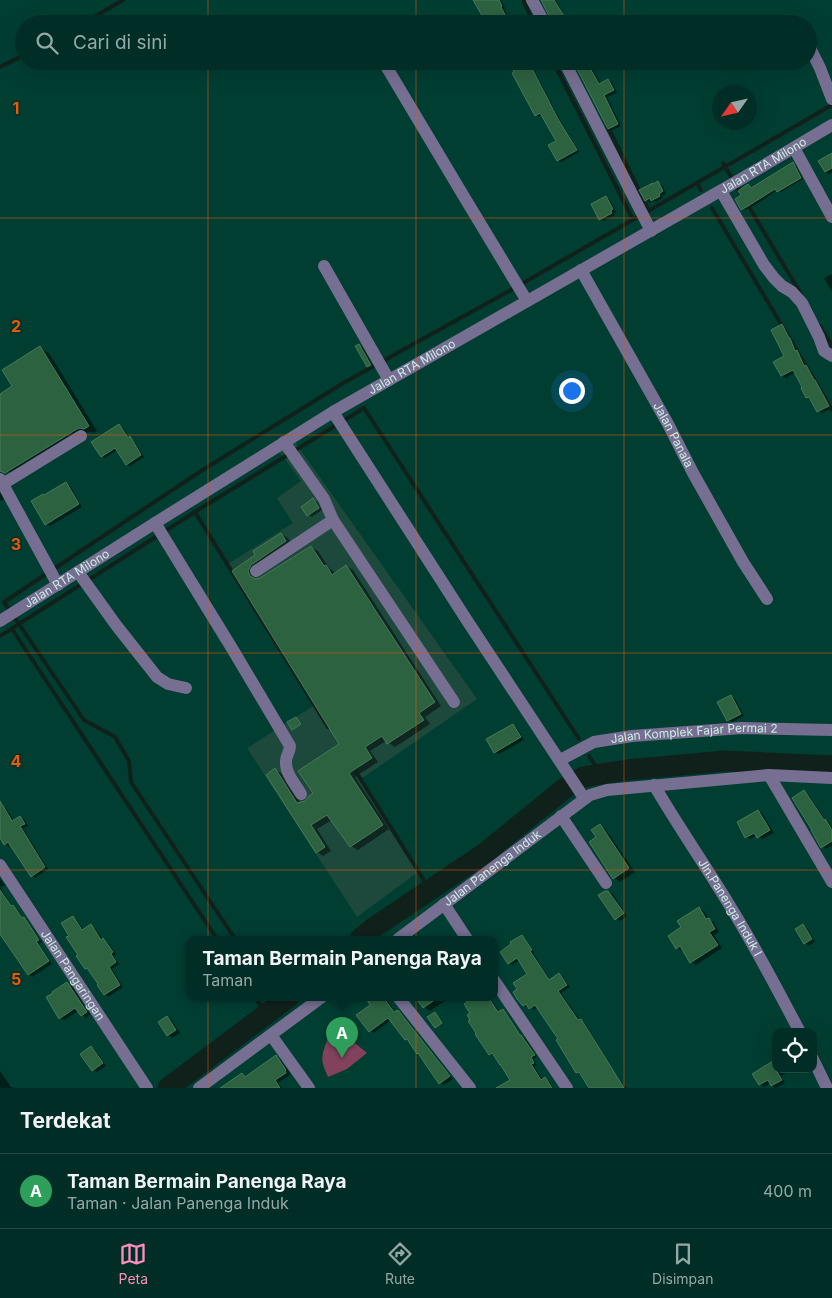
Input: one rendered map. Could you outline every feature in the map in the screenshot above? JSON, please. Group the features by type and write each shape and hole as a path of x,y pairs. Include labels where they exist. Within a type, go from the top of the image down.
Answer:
{"street":[{"path":"532,0 540,15"},
{"path":"817,62 832,100"},
{"path":"388,70 528,301"},
{"path":"569,70 651,231"},
{"name":"Jalan RTA Milono","path":"0,622 78,572 159,530 289,449 333,412 721,191 832,125"},
{"path":"794,148 832,217"},
{"path":"721,191 764,264 774,278 792,292 802,303 824,351 832,356"},
{"path":"324,266 389,380"},
{"name":"Jalan Panala","path":"581,270 664,416 734,546 767,599"},
{"path":"333,412 582,795"},
{"path":"58,585 1,482 81,436"},
{"path":"289,449 324,499 333,520 454,702"},
{"path":"256,571 333,520"},
{"path":"159,530 290,746 286,759 287,770 301,794"},
{"path":"78,572 156,677 168,684 186,688"},
{"name":"Jalan Komplek Fajar Permai 2","path":"560,760 594,742 632,736 742,728 832,730"},
{"path":"769,775 832,882"},
{"name":"Jalan Panenga Induk","path":"402,936 561,816 582,795 590,795 607,790 769,775 832,778"},
{"name":"Jln.Panenga Induk I","path":"654,785 677,825 733,911 766,967 798,1028"},
{"path":"561,816 606,882"},
{"name":"Jalan Pangaringan","path":"0,865 146,1088"},
{"path":"444,904 466,936"},
{"path":"498,986 567,1088"},
{"path":"199,1088 317,1001"},
{"path":"401,1001 470,1088"},
{"path":"271,1035 309,1088"},
{"path":"817,1067 827,1088"}],"shaded area":[{"path":"292,438 477,699 361,779 418,872 357,917 247,748 315,705 228,564 293,523 277,498 301,481 276,447"},
{"path":"340,1035 355,1043 367,1053 347,1069 328,1077 322,1058 324,1050 328,1038"}],"building":[{"path":"473,0 499,0 505,15 491,15 482,15"},
{"path":"541,0 554,0 563,15 548,15"},
{"path":"513,70 533,70 558,119 577,150 557,161 548,145 556,141 540,113 535,116 512,73 514,72"},
{"path":"578,70 591,70 599,84 608,79 614,90 604,95 618,124 608,129"},
{"path":"832,153 832,168 825,172 818,161"},
{"path":"793,162 801,178 777,192 775,189 741,210 735,199 741,195 738,191 748,184 751,188"},
{"path":"658,181 663,191 659,194 660,196 651,201 650,198 645,201 639,190"},
{"path":"606,196 613,209 612,213 599,220 591,204"},
{"path":"782,324 795,351 797,350 804,366 806,365 829,406 817,412 809,397 806,398 793,370 781,376 773,362 784,356 771,330"},
{"path":"359,344 371,365 367,367 355,346"},
{"path":"40,346 89,426 84,429 77,429 5,473 0,471 0,394 12,386 2,370"},
{"path":"119,424 128,438 130,436 141,455 126,465 115,448 101,457 91,442"},
{"path":"66,482 79,504 45,525 31,501"},
{"path":"313,498 319,508 307,516 301,507"},
{"path":"281,533 286,541 251,565 248,571 250,576 256,579 260,578 311,546 332,575 346,565 435,702 419,713 424,720 387,744 382,736 365,747 372,758 349,773 383,825 350,847 327,815 311,825 325,847 316,853 266,775 275,768 297,803 305,801 313,793 298,771 339,744 232,571 255,555 253,551"},
{"path":"731,695 741,714 727,721 717,702"},
{"path":"296,717 301,724 292,730 287,722"},
{"path":"513,724 521,737 494,753 486,739"},
{"path":"804,790 832,830 832,841 821,848 792,798"},
{"path":"0,801 12,821 20,816 25,824 20,826 45,867 31,877 8,842 4,845 0,838"},
{"path":"758,810 770,830 757,838 754,833 745,838 737,822"},
{"path":"600,824 629,868 613,879 589,842 596,837 591,830"},
{"path":"0,890 11,906 13,905 22,918 24,917 39,940 36,941 49,961 28,975 0,934"},
{"path":"608,891 624,913 615,920 598,895"},
{"path":"699,907 706,919 709,918 715,929 709,932 718,945 690,963 680,946 676,949 668,936 681,927 677,921"},
{"path":"73,916 82,930 91,924 101,940 103,938 113,952 111,954 116,962 109,967 120,985 104,995 87,968 85,969 76,956 78,955 66,937 69,936 61,923"},
{"path":"803,924 812,939 804,944 795,929"},
{"path":"522,935 549,980 559,973 567,985 558,991 578,1020 581,1019 624,1088 589,1088 579,1072 576,1073 556,1040 558,1039 535,1005 529,1009 526,1004 523,1006 517,999 513,992 517,989 513,983 527,974 517,958 508,964 500,952 511,944 510,942"},
{"path":"67,982 87,1012 81,1016 75,1008 59,1019 46,997"},
{"path":"368,1001 386,1001 394,1012 398,1010 450,1076 439,1084 418,1053 388,1018 369,1032 356,1015 370,1005"},
{"path":"418,1001 433,1001 423,1008"},
{"path":"491,1001 498,1012 503,1009 535,1055 531,1057 534,1063 531,1064 541,1080 545,1077 552,1088 496,1088 510,1080 492,1053 489,1055 475,1034 468,1021 470,1020 467,1015 470,1013 464,1004 467,1002"},
{"path":"435,1012 442,1023 435,1028 427,1017"},
{"path":"167,1016 176,1030 167,1036 158,1022"},
{"path":"91,1046 103,1063 92,1071 80,1054"},
{"path":"276,1055 286,1070 286,1073 275,1080 280,1088 220,1088 242,1073 245,1077"},
{"path":"772,1062 772,1073 778,1073 782,1080 771,1086 768,1080 759,1085 752,1074"}],"waterway":[{"path":"97,15 123,0"},
{"path":"523,0 530,15"},
{"path":"0,67 15,60"},
{"path":"558,70 631,216"},
{"path":"233,936 131,782 129,761 115,737 84,720 4,602 201,471 345,382 518,286 832,105"},
{"path":"607,125 649,211"},
{"path":"723,163 741,194"},
{"path":"697,183 701,190"},
{"path":"746,202 801,294"},
{"path":"712,208 832,410"},
{"path":"820,326 832,346"},
{"path":"0,636 206,505 364,408 579,739"},
{"path":"195,512 328,727"},
{"path":"12,629 215,936"},
{"path":"589,756 601,774"},
{"path":"364,936 485,853 565,788 583,777 627,770 725,761 832,766"},
{"path":"353,767 430,890"},
{"path":"374,936 480,863 565,788"},
{"path":"258,1001 266,1014"},
{"path":"276,1001 278,1005"},
{"path":"168,1088 284,1001"},
{"path":"176,1088 241,1040 289,1001"}],"place":[{"name":"Taman Bermain Panenga Raya","path":"342,1058"}]}
